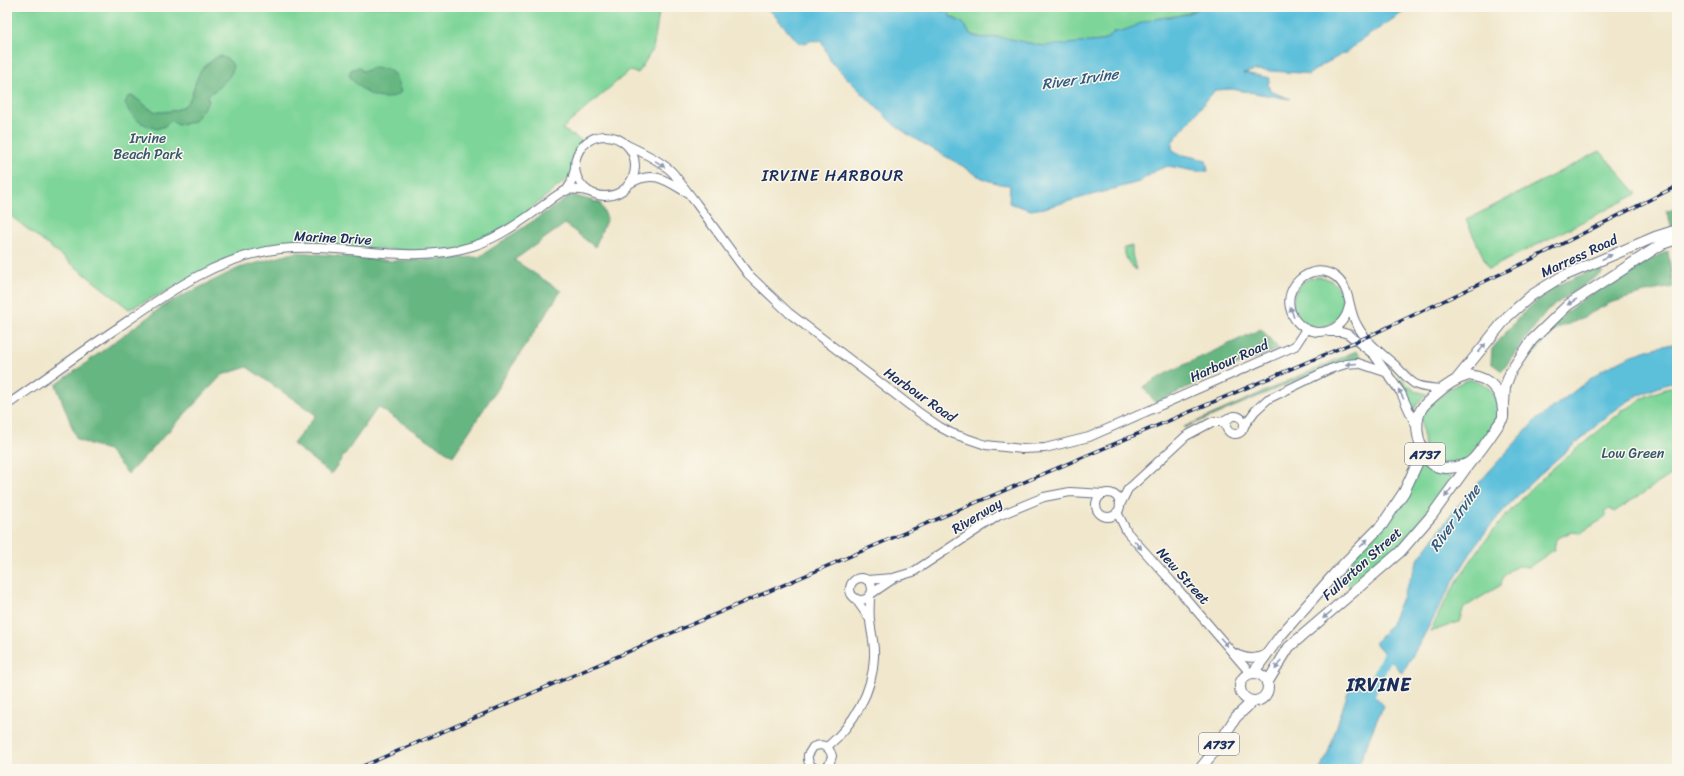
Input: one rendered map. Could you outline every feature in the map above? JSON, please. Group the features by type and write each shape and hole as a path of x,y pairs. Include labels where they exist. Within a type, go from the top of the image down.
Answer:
{"main road":[{"name":"Marress Road","path":"1457,379 1508,316 1532,295 1567,275 1655,237 1677,230"},
{"name":"Marress Road","path":"1504,410 1505,387 1511,371 1532,340 1568,305 1662,244 1677,239"},
{"name":"A737","path":"1469,375 1481,377 1489,382 1501,399 1504,410 1503,418 1471,461 1463,466 1443,468 1434,465 1427,458 1419,440 1418,418 1422,407 1441,389 1457,379 1469,375"},
{"name":"Fullerton Street","path":"1251,673 1281,635 1332,577 1382,525 1404,492 1423,451"},
{"name":"Fullerton Street","path":"1267,683 1289,647 1400,552 1432,515 1471,461"},
{"name":"A737","path":"1200,769 1213,753 1236,717 1243,697 1239,688 1240,683 1246,675 1251,673"},
{"path":"1251,673 1262,676 1267,683"},
{"name":"A737","path":"1236,717 1252,702 1257,702 1264,697 1268,690 1267,683"},
{"path":"1243,697 1252,702"}],"street":[{"path":"601,136 610,136 627,145 634,158 635,169 630,184 618,193 605,196 582,190 566,191 574,173 576,162 578,153 586,143 601,136"},
{"name":"Harbour Road","path":"627,145 643,152 672,172 748,274 789,313 917,411 951,433 986,445 1002,448 1045,448 1089,437 1295,346 1306,329"},
{"path":"576,162 576,172 579,181 590,192"},
{"name":"Harbour Road","path":"630,184 637,179 650,176 657,177 686,192"},
{"name":"Marine Drive","path":"7,405 154,302 184,283 214,267 246,256 279,249 312,247 379,254 413,255 465,248 474,246 508,230 566,191"},
{"path":"1418,429 1401,393 1374,355 1348,334 1341,332 1313,332 1306,329 1295,320 1291,313 1289,300 1292,287 1305,275 1321,272 1335,276 1343,283 1348,294 1349,306 1356,325 1367,340 1416,384 1441,389"},
{"path":"1326,332 1338,326 1346,317 1349,306"},
{"path":"1205,426 1218,427 1231,433 1238,434 1254,411 1268,399 1330,369 1346,364 1358,364 1388,373"},
{"path":"1128,490 1108,494 1099,498 1096,503 1099,513 1105,516 1112,516 1119,509 1128,490 1186,436 1212,422 1221,422 1233,416 1239,416 1243,420 1244,426"},
{"path":"1227,430 1226,423 1228,418"},
{"name":"Riverway","path":"868,580 893,578 913,572 998,516 1044,497 1070,492 1081,494 1108,494"},
{"name":"Riverway","path":"1081,494 1096,503"},
{"path":"1108,494 1118,498 1119,509"},
{"name":"New Street","path":"1119,509 1127,532 1251,673"},
{"path":"823,769 832,761 829,749 850,723 865,698 872,678 874,657 870,618 871,585 868,580 861,578 853,582 851,588 854,597 870,618"},
{"name":"Riverway","path":"871,595 893,578"},
{"path":"854,597 864,600 871,595"},
{"path":"1234,653 1250,658 1261,657 1267,654"},
{"path":"817,769 807,766 808,755 813,747 821,745 829,749"}],"green space":[{"name":"Irvine Beach Park","path":"7,7 660,7 653,49 638,73 629,71 562,129 586,143 578,157 576,172 514,222 475,246 446,252 287,246 230,261 129,309 7,213"},
{"path":"934,7 1201,7 1194,11 1151,20 1126,30 1114,32 1102,41 1050,47 998,37 983,38 970,34 963,23"},
{"path":"219,56 228,60 232,64 233,70 219,87 207,96 209,101 193,122 178,125 170,120 165,126 157,129 137,120 127,109 125,103 128,97 133,96 155,111 171,111 180,108 190,99 199,73 211,61"},
{"path":"358,67 361,71 369,70 370,68 388,69 395,75 401,92 387,98 372,95 365,91 353,81 349,75 351,70"},
{"path":"1600,151 1637,194 1489,269 1466,220"},
{"path":"572,195 600,203 607,218 595,247 565,224 514,260 561,291 453,456 378,407 331,474 293,444 316,415 247,367 222,375 128,474 108,450 77,440 56,385 166,304 239,268 297,252 392,261 479,257"},
{"path":"1677,209 1677,227 1672,228 1666,211"},
{"path":"1132,246 1132,254 1136,270 1127,260 1124,252 1124,248"},
{"path":"1668,251 1673,287 1651,291 1610,303 1574,322 1557,328 1530,357 1530,351 1553,325 1585,297 1612,280"},
{"path":"1597,268 1603,272 1547,310 1502,371 1491,363 1492,349 1520,316 1551,288"},
{"path":"1313,277 1323,277 1336,284 1343,297 1343,307 1336,320 1323,327 1313,327 1304,323 1297,316 1293,307 1293,297 1297,288 1304,281"},
{"path":"1261,329 1279,349 1226,369 1155,403 1143,387 1167,373"},
{"path":"1356,351 1362,357 1299,379 1184,428 1184,427"},
{"path":"1401,379 1415,391 1427,394 1421,399 1412,412 1397,383"},
{"path":"1467,380 1474,380 1486,386 1491,391 1498,403 1498,417 1493,427 1464,462 1455,465 1438,464 1425,448 1421,419 1428,406 1454,386"},
{"name":"Low Green","path":"1677,386 1677,471 1614,512 1610,509 1604,511 1606,517 1580,533 1571,532 1556,539 1554,550 1529,567 1518,566 1510,570 1504,576 1501,585 1465,607 1459,622 1430,632 1451,592 1476,554 1504,518 1545,475 1618,416 1621,410 1650,395"},
{"path":"1422,464 1438,474 1456,477 1445,493 1398,548 1350,587 1338,573 1349,564"}],"water":[{"path":"767,7 934,7 942,11 949,10 950,17 963,23 970,34 977,37 1006,38 1043,46 1102,41 1114,32 1125,30 1151,20 1194,11 1201,7 1411,7 1360,41 1347,52 1322,65 1308,75 1301,73 1256,70 1244,73 1270,78 1268,85 1270,91 1290,99 1231,89 1215,90 1172,142 1172,149 1179,154 1206,160 1208,171 1195,171 1168,166 1157,170 1139,182 1044,208 1031,210 1009,203 1010,185 999,184 981,177 912,137 893,124 831,62 821,40 815,42 814,40 800,44"},
{"path":"1677,343 1677,381 1638,396 1612,412 1524,489 1485,532 1464,563 1402,673 1375,643 1390,626 1419,558 1455,509 1535,421 1602,370 1630,356 1654,348"},
{"path":"1356,675 1384,706 1376,721 1356,769 1320,769 1327,756 1351,683"}],"waterway":[{"name":"River Irvine","path":"1365,704 1393,643"}],"railway":[{"path":"356,769 890,539 1371,335 1528,261 1677,186"}],"district":[{"name":"IRVINE HARBOUR","path":"833,175"},
{"name":"IRVINE","path":"1379,685"}]}
